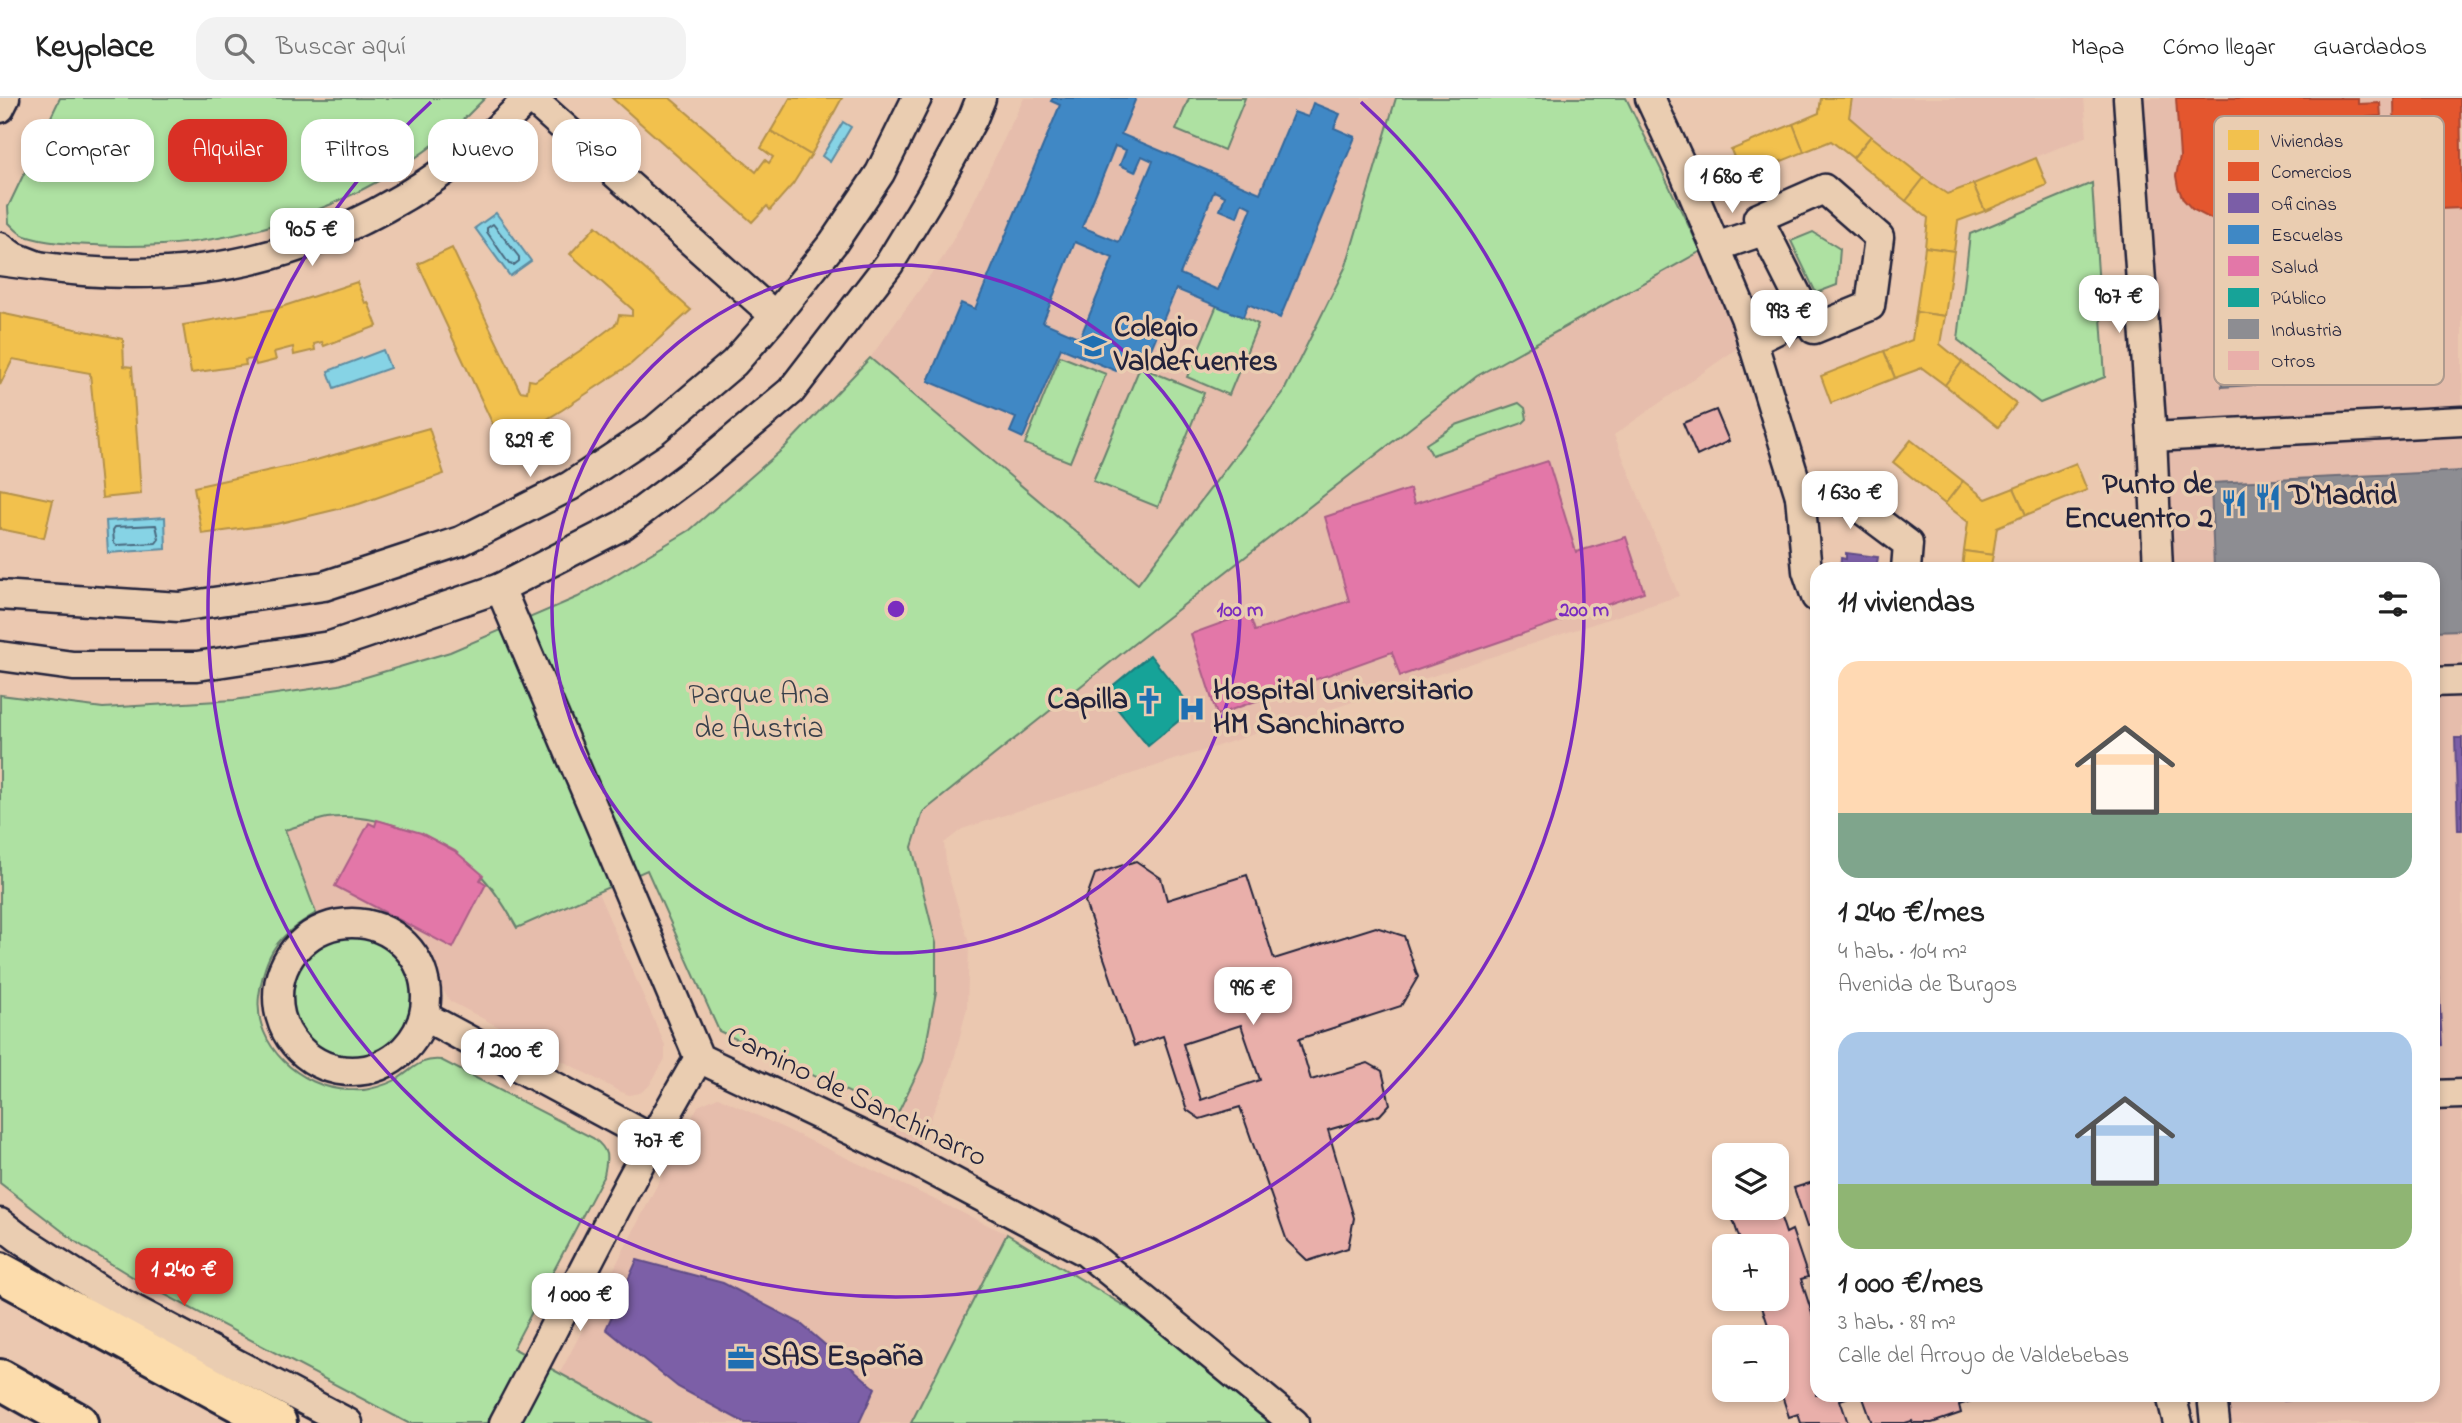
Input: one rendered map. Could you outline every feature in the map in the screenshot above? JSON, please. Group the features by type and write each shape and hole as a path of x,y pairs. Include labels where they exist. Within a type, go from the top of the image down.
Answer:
{"highway":[{"path":"0,1272 277,1423"},
{"path":"0,1379 78,1423"}],"street":[{"path":"0,108 5,98"},
{"path":"0,261 84,272 138,275 231,265 271,256 317,241 369,218 479,145 530,98 775,316"},
{"path":"0,595 179,607 324,586 461,541 570,486 655,430 734,363 833,243 880,173 917,98"},
{"path":"0,656 74,666 197,666 330,646 500,588 623,525 702,466 791,391 889,264 931,195 981,98"},
{"path":"1650,98 1735,289 1800,496 1810,580"},
{"path":"2128,98 2152,437 2158,562"},
{"path":"1824,189 1879,237 1870,306 1814,329 1805,315 1758,218 1824,189"},
{"path":"1716,247 1763,231"},
{"path":"0,247 12,256 38,266"},
{"path":"1752,342 1805,315"},
{"path":"2152,437 2462,421"},
{"path":"1800,496 1836,490 1908,544 1907,562"},
{"name":"Camino de Sanchinarro","path":"500,588 699,1058 899,1153 1086,1252 1294,1423"},
{"path":"2440,682 2462,681"},
{"path":"359,923 384,930 404,945 419,966 426,991 424,1016 414,1038 398,1055 378,1067 355,1072 331,1069 310,1059 293,1043 287,1032 277,999 281,975 292,953 310,935 334,925 359,923"},
{"path":"424,1016 652,1139"},
{"path":"504,1423 652,1139 699,1058"},
{"path":"2440,1095 2462,1094"},
{"path":"0,1223 114,1299 348,1423"},
{"path":"2173,1402 2178,1423"}],"shaded area":[{"name":"Colegio Valdefuentes","path":"1024,98 1396,98 1346,266 1283,393 1138,584 870,358 944,256"},
{"path":"1852,98 2084,98 2087,136 1947,194 1849,117"},
{"path":"2139,98 2462,98 2462,1423 2226,1423 2224,1402 2440,1402 2440,562 2169,562"},
{"name":"Hospital Universitario HM Sanchinarro","path":"1701,251 1739,347 1614,435 1679,596 962,829 944,843 947,871 969,943 967,1008 951,1071 918,1147 888,1133 923,1061 917,872 912,846 923,812 1477,376"},
{"path":"360,817 421,833 455,851 483,875 501,898 517,928 598,893 665,1045 665,1059 649,1086 640,1093 629,1095 619,1091 450,1001 441,987 433,956 413,932 367,906 336,908 316,913 285,830 327,818"},
{"path":"718,1097 1007,1234 911,1423 651,1423 559,1375 698,1106"}],"green space":[{"path":"60,98 485,98 463,119 428,119 428,148 414,158 414,119 301,119 301,182 375,182 306,214 254,230 202,241 148,246 50,242 23,235 9,223 8,207 21,180 21,182 154,182 154,119 50,119"},
{"path":"1189,98 1245,98 1224,150 1176,130"},
{"name":"Parque Ana de Austria","path":"1396,98 1626,98 1701,251 1477,376 923,812 912,847 936,943 936,992 923,1061 897,1115 719,1031 647,870 517,928 494,892 469,863 418,833 380,821 345,817 327,818 285,830 316,913 283,937 265,968 259,996 259,1014 272,1047 298,1073 313,1082 348,1090 380,1086 396,1080 423,1062 441,1060 598,1142 606,1154 604,1175 513,1348 651,1423 408,1423 139,1281 79,1244 0,1183 0,695 103,708 234,700 339,685 450,652 578,597 690,530 784,448 870,358 1138,584 1283,393 1346,266"},
{"path":"2092,183 2105,377 2040,403 1958,340 1970,234"},
{"path":"1813,232 1840,249 1837,285 1816,293 1791,241"},
{"path":"1217,305 1258,324 1229,395 1187,377"},
{"path":"1060,356 1106,374 1070,462 1025,444"},
{"path":"1140,367 1204,393 1158,507 1093,481"},
{"path":"1519,403 1525,408 1527,419 1523,423 1432,455 1426,444 1456,425"},
{"path":"350,937 373,942 393,955 406,975 411,998 406,1021 393,1041 373,1054 350,1059 327,1054 307,1041 294,1021 289,998 294,975 307,955 327,942"},
{"path":"1007,1234 1147,1320 1272,1423 911,1423"}],"water":[{"path":"843,122 851,127 830,162 822,156"},
{"path":"496,213 531,261 510,276 475,228"},
{"path":"383,350 390,368 334,388 328,371"},
{"path":"165,517 166,549 108,553 106,521"}],"building: Viviendas":[{"path":"612,98 670,98 756,172 765,160 769,163 773,157 761,148 771,131 811,155 793,184 770,210 767,206 752,222 641,124 641,119 636,119"},
{"path":"790,98 842,98 811,155 771,131"},
{"path":"1821,98 1852,98 1849,117 1871,136 1853,158 1831,141 1804,152 1793,124 1819,113"},
{"path":"1793,124 1804,152 1742,177 1731,150"},
{"path":"1871,136 1924,178 1906,201 1853,158"},
{"path":"2036,158 2047,185 1985,211 1973,184"},
{"path":"1924,178 1947,194 1973,184 1985,211 1958,221 1954,251 1925,247 1928,218 1906,201"},
{"path":"596,226 691,310 631,364 503,446 418,264 452,248 520,391 527,392 529,380 535,381 584,348 617,323 619,315 632,316 632,309 570,254"},
{"path":"1925,247 1954,251 1945,316 1916,312"},
{"path":"357,282 377,326 324,346 322,342 314,344 315,350 294,355 293,347 274,352 276,360 256,365 254,359 245,360 246,365 191,373 183,325 275,309"},
{"path":"1916,312 1945,316 1940,344 1962,362 1945,385 1922,368 1895,378 1884,351 1912,340"},
{"path":"0,313 123,339 124,366 132,367 141,494 102,498 90,373 13,359 0,385"},
{"path":"1884,351 1895,378 1831,403 1821,376"},
{"path":"1962,362 2016,404 1998,427 1945,385"},
{"path":"429,428 444,474 359,504 276,524 202,534 194,487 316,460"},
{"path":"1911,440 1963,481 1945,504 1893,462"},
{"path":"2076,463 2087,490 2026,515 2014,488"},
{"path":"1963,481 1986,499 2014,488 2026,515 1997,527 1993,555 1964,551 1968,522 1945,504"},
{"path":"0,489 53,500 44,538 0,529"},
{"path":"1964,551 1993,555 1992,562 1963,562"}],"building: Comercios":[{"path":"2176,98 2358,98 2358,104 2380,103 2381,116 2214,116 2213,220 2192,209 2183,199 2176,176 2180,157"},
{"path":"2394,98 2460,98 2462,208 2444,209 2444,116 2394,116"}],"building: Oficinas":[{"path":"1846,553 1878,557 1877,562 1841,562 1841,558 1846,559"},
{"path":"2455,738 2462,738 2462,830 2458,830"},
{"path":"2440,1009 2442,1045 2440,1045"},
{"name":"SAS España","path":"637,1260 723,1283 800,1323 875,1388 859,1423 745,1423 678,1387 606,1329"}],"building: Escuelas":[{"path":"1053,98 1136,98 1121,134 1260,193 1294,112 1308,117 1313,103 1340,114 1334,128 1355,137 1280,318 1248,304 1243,317 1176,289 1143,368 1121,358 1116,371 1061,348 1023,438 1010,432 1016,418 928,381 961,303 975,309 1060,105 1051,101","holes":["1115,146 1126,150 1120,165 1135,172 1142,156 1153,161 1119,242 1082,227","1214,191 1225,196 1220,210 1237,217 1242,203 1252,208 1218,290 1180,274","1075,242 1113,258 1080,338 1043,322"]}],"building: Salud":[{"path":"1548,461 1576,552 1626,537 1644,592 1400,676 1392,652 1217,715 1191,634 1249,613 1255,631 1349,601 1325,517 1410,489 1414,504"},
{"path":"377,820 421,833 455,851 483,875 480,880 486,884 453,948 335,886 369,823 375,826"}],"building: Público":[{"name":"Capilla","path":"1150,655 1193,709 1148,746 1104,693"}],"building: Industria":[{"path":"2222,385 2253,385 2222,387"},
{"path":"2462,471 2462,630 2440,631 2440,562 2214,562 2211,483"}],"building: Otros":[{"path":"1716,410 1729,441 1697,456 1683,423"},
{"path":"1136,861 1161,878 1167,900 1247,875 1274,959 1376,927 1404,936 1418,977 1401,1006 1299,1039 1311,1080 1368,1063 1382,1071 1390,1104 1380,1115 1328,1130 1354,1218 1348,1248 1308,1261 1287,1241 1240,1107 1200,1119 1187,1110 1163,1036 1134,1046 1085,902 1095,874","holes":["1241,1025 1260,1080 1201,1100 1183,1044"]},
{"path":"1810,1183 1810,1226 1807,1227 1794,1188"},
{"path":"1733,1220 1782,1220 1786,1233 1792,1230 1808,1277 1801,1279 1810,1307 1810,1402 1841,1402 1848,1423 1801,1423 1798,1414 1789,1417 1784,1402 1789,1402 1789,1325 1768,1325 1763,1311 1789,1311 1789,1234 1738,1234"},
{"path":"1864,1402 1968,1402 1959,1405 1961,1413 1932,1423 1872,1423"}],"place":[{"name":"Colegio Valdefuentes","path":"1093,346"},
{"name":"D'Madrid","path":"2268,497"},
{"name":"Punto de Encuentro 2","path":"2234,503"},
{"name":"Capilla","path":"1149,701"},
{"name":"Hospital Universitario HM Sanchinarro","path":"1192,709"},
{"name":"SAS España","path":"741,1358"}]}
